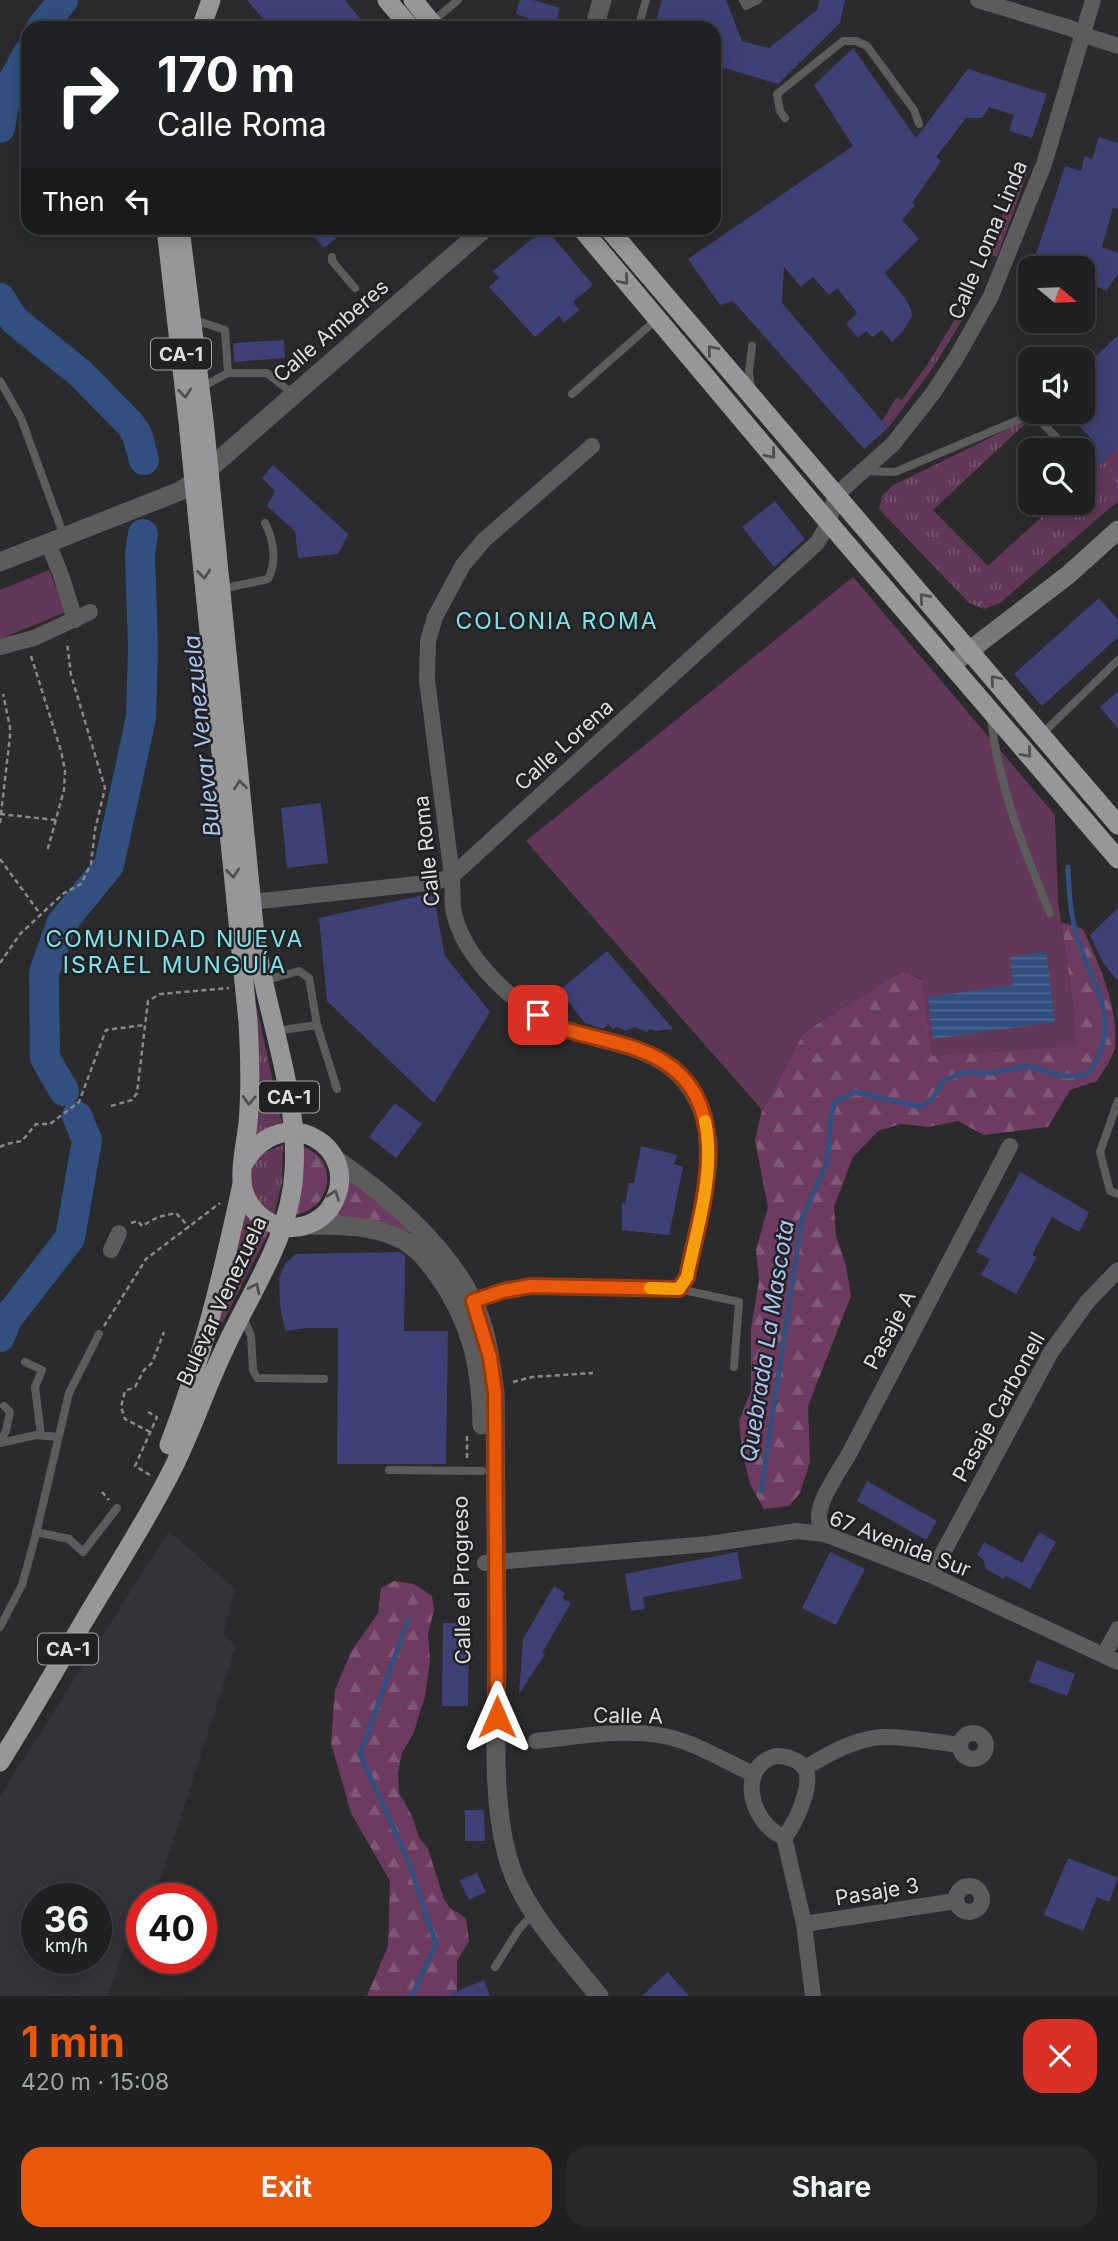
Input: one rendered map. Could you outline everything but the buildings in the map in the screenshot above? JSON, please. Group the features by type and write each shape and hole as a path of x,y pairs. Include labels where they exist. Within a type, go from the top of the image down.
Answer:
{"highway":[{"path":"190,21 197,0"},
{"path":"204,21 211,0"},
{"path":"387,0 405,21"},
{"path":"412,0 430,21"},
{"name":"Bulevar Venezuela","path":"167,235 220,589 252,902 253,984 244,1163"},
{"name":"Bulevar Venezuela","path":"0,1762 171,1473 226,1346 282,1227 293,1183 294,1131 290,1102 273,1031 253,984 202,476 200,388 181,235"},
{"path":"587,235 829,523 1118,859"},
{"path":"614,235 1118,825"},
{"name":"CA-1","path":"242,1183 244,1163 261,1142 276,1134 294,1131 317,1139 334,1158"},
{"path":"242,1183 249,1203 263,1219 282,1227 308,1225 322,1217 336,1197 338,1173 334,1158"},
{"name":"Bulevar Venezuela","path":"0,1740 37,1681 72,1616 131,1524 155,1478 188,1396 203,1349 222,1279 242,1183"}],"main road":[{"path":"952,664 968,649 1038,599 1118,530"}],"street":[{"path":"596,21 602,0"},
{"path":"978,0 1002,3 1118,46"},
{"name":"Calle Loma Linda","path":"835,496 893,444 933,393 991,296 1046,158 1093,0"},
{"name":"Calle Amberes","path":"0,562 180,491 202,476 471,235"},
{"name":"Calle Roma","path":"592,446 484,540 463,565 435,617 428,641 426,680 452,876 453,909 464,941 486,971 514,999 564,1029 637,1050 665,1062 688,1084 703,1114 709,1142 706,1185 687,1277 679,1289"},
{"name":"Calle Lorena","path":"252,902 436,882 452,876 817,543 829,523 835,496"},
{"path":"56,540 70,622"},
{"path":"0,647 26,640 90,612"},
{"name":"Pasaje A","path":"825,1534 818,1522 819,1511 1010,1146"},
{"name":"Calle el Progreso","path":"334,1158 372,1184 400,1208 437,1249 466,1303 490,1357 495,1393 488,1751 493,1834 499,1864 511,1897 599,1996"},
{"name":"Calle el Progreso","path":"308,1225 372,1229 406,1242 417,1250 466,1303 478,1365 482,1471 491,1562"},
{"path":"111,1250 119,1233"},
{"name":"Pasaje Carbonell","path":"931,1575 1051,1352 1088,1300 1118,1270"},
{"path":"466,1303 503,1291 531,1286 679,1289"},
{"name":"67 Avenida Sur","path":"491,1562 709,1544 797,1531 825,1534 931,1575 1111,1658"},
{"path":"1111,1658 1118,1629"},
{"name":"Calle A","path":"536,1741 602,1734 664,1736 684,1742 753,1774"},
{"path":"805,1768 846,1746 872,1739 894,1737 960,1745"},
{"path":"784,1837 803,1801 807,1780 805,1768 794,1760 775,1756 767,1759 753,1774 752,1790 759,1816 767,1827 784,1837 804,1924 813,1996"},
{"name":"Pasaje 3","path":"804,1924 956,1901"},
{"name":"Calle el Progreso","path":"530,1917 548,1952 585,1996"}],"lane":[{"path":"438,21 458,0"},
{"path":"640,21 646,0"},
{"path":"743,0 746,6 758,0"},
{"path":"785,118 779,111 777,93 843,41 856,41 867,46 914,110 919,124"},
{"path":"332,257 332,261 355,288"},
{"path":"192,319 225,330 228,373"},
{"path":"572,394 657,319"},
{"path":"752,346 750,387 758,405"},
{"path":"200,388 228,373 267,373 293,394"},
{"path":"0,381 21,418 56,540"},
{"path":"865,471 895,472 1023,418 1037,417 1057,438"},
{"path":"220,589 268,579 273,568 273,551 272,536 265,523"},
{"path":"1041,735 1118,660"},
{"path":"990,709 995,750 1006,796 1050,913"},
{"path":"253,984 299,971 309,978 317,1025 337,1088"},
{"path":"273,1031 317,1025"},
{"path":"1118,1101 1100,1152 1110,1191 1118,1194"},
{"path":"679,1289 739,1302 734,1367"},
{"path":"242,1314 251,1336 253,1370 257,1378 324,1379"},
{"path":"0,1627 22,1585 69,1393 99,1334"},
{"path":"24,1362 43,1370 35,1387 41,1435"},
{"path":"0,1443 10,1412 4,1406"},
{"path":"0,1443 41,1435 58,1437"},
{"path":"389,1470 482,1471"},
{"path":"36,1532 69,1539 83,1552 117,1508"},
{"path":"495,1966 530,1917"}],"path":[{"path":"0,964 11,945 65,893 81,884 87,876 104,788 71,675 70,622"},
{"path":"26,640 65,769 64,790 47,852"},
{"path":"0,823 10,736 3,694"},
{"path":"0,814 55,820"},
{"path":"0,859 41,915"},
{"path":"111,1106 132,1100 137,1093 146,1004 156,995 253,984"},
{"path":"0,1147 23,1141 36,1124 50,1124 79,1102 106,1030 144,1026"},
{"path":"99,1334 146,1259 222,1201"},
{"path":"119,1233 123,1224 138,1221 142,1226 158,1217 176,1213 189,1227"},
{"path":"150,1432 125,1419 121,1407 125,1391 135,1387 144,1370 155,1358 164,1332"},
{"path":"532,1377 593,1373"},
{"path":"148,1412 157,1417 135,1466 155,1478"}],"shaded area":[{"path":"169,1531 235,1589 223,1634 236,1646 159,1883 126,1883 126,1941 108,1996 0,1996 0,1796"}],"green space":[{"path":"1022,162 1030,165 997,257 989,254"},
{"path":"960,311 966,314 932,369 888,428 882,421 896,398 902,400"},
{"path":"1018,424 1025,424 933,510 988,566 1044,515 1095,515 1095,468 1118,448 1118,501 1000,603 984,609 969,603 879,509 882,496 892,486"},
{"path":"49,570 66,612 0,639 0,590"},
{"path":"853,577 1055,815 1058,900 1076,1046 932,1056 922,979 902,971 804,1032 762,1110 526,841"},
{"path":"1061,922 1083,929 1101,972 1114,1016 1115,1048 1112,1056 1097,1081 1070,1090 1048,1127 984,1135 958,1121 928,1127 901,1124 878,1131 853,1157 834,1207 836,1235 846,1266 851,1296 808,1406 810,1462 800,1493 789,1506 764,1509 751,1486 743,1457 739,1421 751,1391 751,1329 759,1280 756,1249 768,1208 755,1140 762,1110 804,1032 902,971 1075,1046 1073,1005"},
{"path":"255,999 282,1124 253,1141"},
{"path":"283,1145 282,1183 274,1215 254,1199 249,1169 264,1152"},
{"path":"301,1146 323,1162 327,1185 315,1206 290,1215"},
{"path":"345,1175 412,1226 409,1232 389,1224 329,1216"},
{"path":"241,1206 269,1232 199,1369"},
{"path":"394,1581 414,1584 432,1596 434,1610 428,1634 430,1661 425,1696 414,1732 402,1753 398,1772 399,1793 411,1814 419,1837 428,1849 444,1899 450,1908 466,1918 469,1941 457,1961 457,1996 367,1996 388,1946 390,1881 351,1813 331,1743 335,1690 351,1652 378,1613 381,1588"}],"water":[{"path":"1046,951 1055,1022 933,1039 928,997 1013,985 1010,957"}],"waterway":[{"path":"46,21 63,0"},
{"path":"0,128 6,94 21,66"},
{"path":"0,298 14,320 80,373 130,424 137,434 144,460"},
{"path":"64,1091 45,1058 44,973 61,924 109,865 141,718 143,648 140,554 143,534"},
{"name":"Quebrada La Mascota","path":"761,1491 802,1218 827,1163 835,1102 855,1092 920,1107 932,1099 943,1081 964,1072 991,1073 1027,1066 1064,1076 1079,1076 1090,1072 1102,1048 1105,1019 1098,991 1075,928 1068,867"},
{"path":"0,1337 7,1319 70,1238 87,1140 77,1116"},
{"name":"Quebrada La Mascota","path":"408,1620 360,1754 407,1858 436,1944 412,1996"}],"slow traffic":[{"path":"650,1288 679,1289 687,1277 706,1185 709,1142 705,1121"}],"district":[{"name":"COLONIA ROMA","path":"557,621"},
{"name":"COMUNIDAD NUEVA ISRAEL MUNGUÍA","path":"175,952"}],"route":[{"path":"497,1717 495,1393 490,1357 473,1301 503,1291 531,1286 679,1289 687,1277 706,1185 709,1142 703,1114 688,1084 665,1062 637,1050 564,1029 538,1015"}]}
